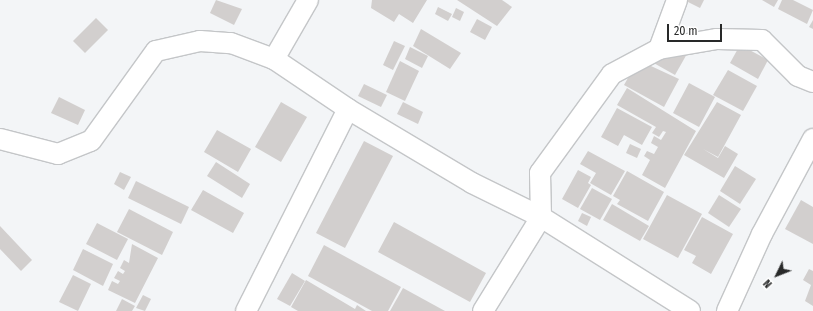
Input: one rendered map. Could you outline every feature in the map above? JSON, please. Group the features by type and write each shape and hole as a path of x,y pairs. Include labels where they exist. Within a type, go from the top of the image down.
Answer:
{"street":[{"path":"274,59 308,0"},
{"path":"659,49 677,0"},
{"path":"483,311 542,217 540,173 561,141 612,74 659,49 717,39 762,40 798,76 813,82"},
{"path":"0,139 58,154 91,141 156,51 200,41 231,43 274,59 348,109 472,183 542,217 690,311"},
{"path":"246,311 348,109"},
{"path":"727,311 762,234 813,139"}],"building":[{"path":"216,0 242,9 234,25 210,13"},
{"path":"372,0 427,0 413,23 399,14 394,22 371,8"},
{"path":"457,0 502,0 512,7 497,26"},
{"path":"684,0 704,0 700,8"},
{"path":"762,0 778,0 774,7"},
{"path":"782,0 793,0 813,10 807,24 778,9"},
{"path":"438,7 452,14 448,21 435,14"},
{"path":"456,8 464,12 460,21 452,17"},
{"path":"96,18 108,30 85,53 73,41"},
{"path":"477,19 492,27 485,40 470,32"},
{"path":"813,20 813,29 809,27"},
{"path":"659,27 692,45 675,75 643,57"},
{"path":"421,29 461,53 450,69 413,46"},
{"path":"394,41 405,46 393,70 383,65"},
{"path":"740,45 768,60 758,79 730,63"},
{"path":"410,47 428,56 422,68 405,59"},
{"path":"638,60 679,79 664,107 624,85"},
{"path":"400,61 419,71 405,101 386,92"},
{"path":"728,70 757,86 743,111 713,95"},
{"path":"689,83 715,97 699,127 673,113"},
{"path":"364,84 387,95 381,107 358,96"},
{"path":"627,88 696,131 665,188 642,175 650,160 644,156 647,151 654,154 658,147 651,143 654,136 661,140 666,132 663,131 659,137 652,133 656,127 617,105"},
{"path":"59,97 85,110 78,125 51,113"},
{"path":"281,102 307,117 281,162 255,147"},
{"path":"403,102 423,112 418,124 397,114"},
{"path":"717,102 741,115 718,157 703,149 718,158 725,146 738,154 724,178 684,155"},
{"path":"617,108 652,127 642,145 624,135 618,146 601,137"},
{"path":"217,130 251,149 238,172 204,152"},
{"path":"364,141 393,156 345,248 316,233"},
{"path":"630,144 641,149 637,158 626,153"},
{"path":"588,151 625,171 611,195 590,183 596,173 580,164"},
{"path":"216,162 250,184 242,198 207,176"},
{"path":"735,166 756,179 740,204 720,191"},
{"path":"578,170 591,177 588,183 591,185 578,208 562,199"},
{"path":"627,171 664,192 648,221 617,204 620,200 613,196"},
{"path":"120,172 131,177 124,190 114,184"},
{"path":"136,181 189,207 181,224 128,198"},
{"path":"592,188 612,199 600,220 580,209"},
{"path":"203,190 244,213 233,233 191,210"},
{"path":"667,195 702,214 678,258 643,239"},
{"path":"719,195 741,209 729,227 708,213"},
{"path":"801,200 813,207 813,244 785,229"},
{"path":"612,204 649,226 640,241 603,220"},
{"path":"129,209 173,232 162,255 117,232"},
{"path":"582,213 591,217 587,226 578,221"},
{"path":"702,217 733,234 711,274 692,263 696,256 684,250"},
{"path":"394,222 486,273 470,302 378,252"},
{"path":"97,223 128,239 117,260 86,244"},
{"path":"0,226 32,260 21,271 0,249"},
{"path":"132,244 158,258 135,303 108,290 112,281 118,284 120,281 114,278 118,271 123,274 125,271 120,268 124,260 129,263"},
{"path":"324,245 401,287 388,311 372,311 308,276"},
{"path":"83,249 113,264 103,286 73,270"},
{"path":"809,269 813,271 813,306 805,301 811,285 803,280"},
{"path":"292,273 305,281 290,306 277,299"},
{"path":"73,275 91,284 78,311 59,302"},
{"path":"306,280 355,309 357,305 366,311 298,311 291,307"},
{"path":"403,288 445,311 390,311"},
{"path":"143,295 151,299 145,311 136,308"},
{"path":"122,299 135,306 132,311 116,311"}]}
